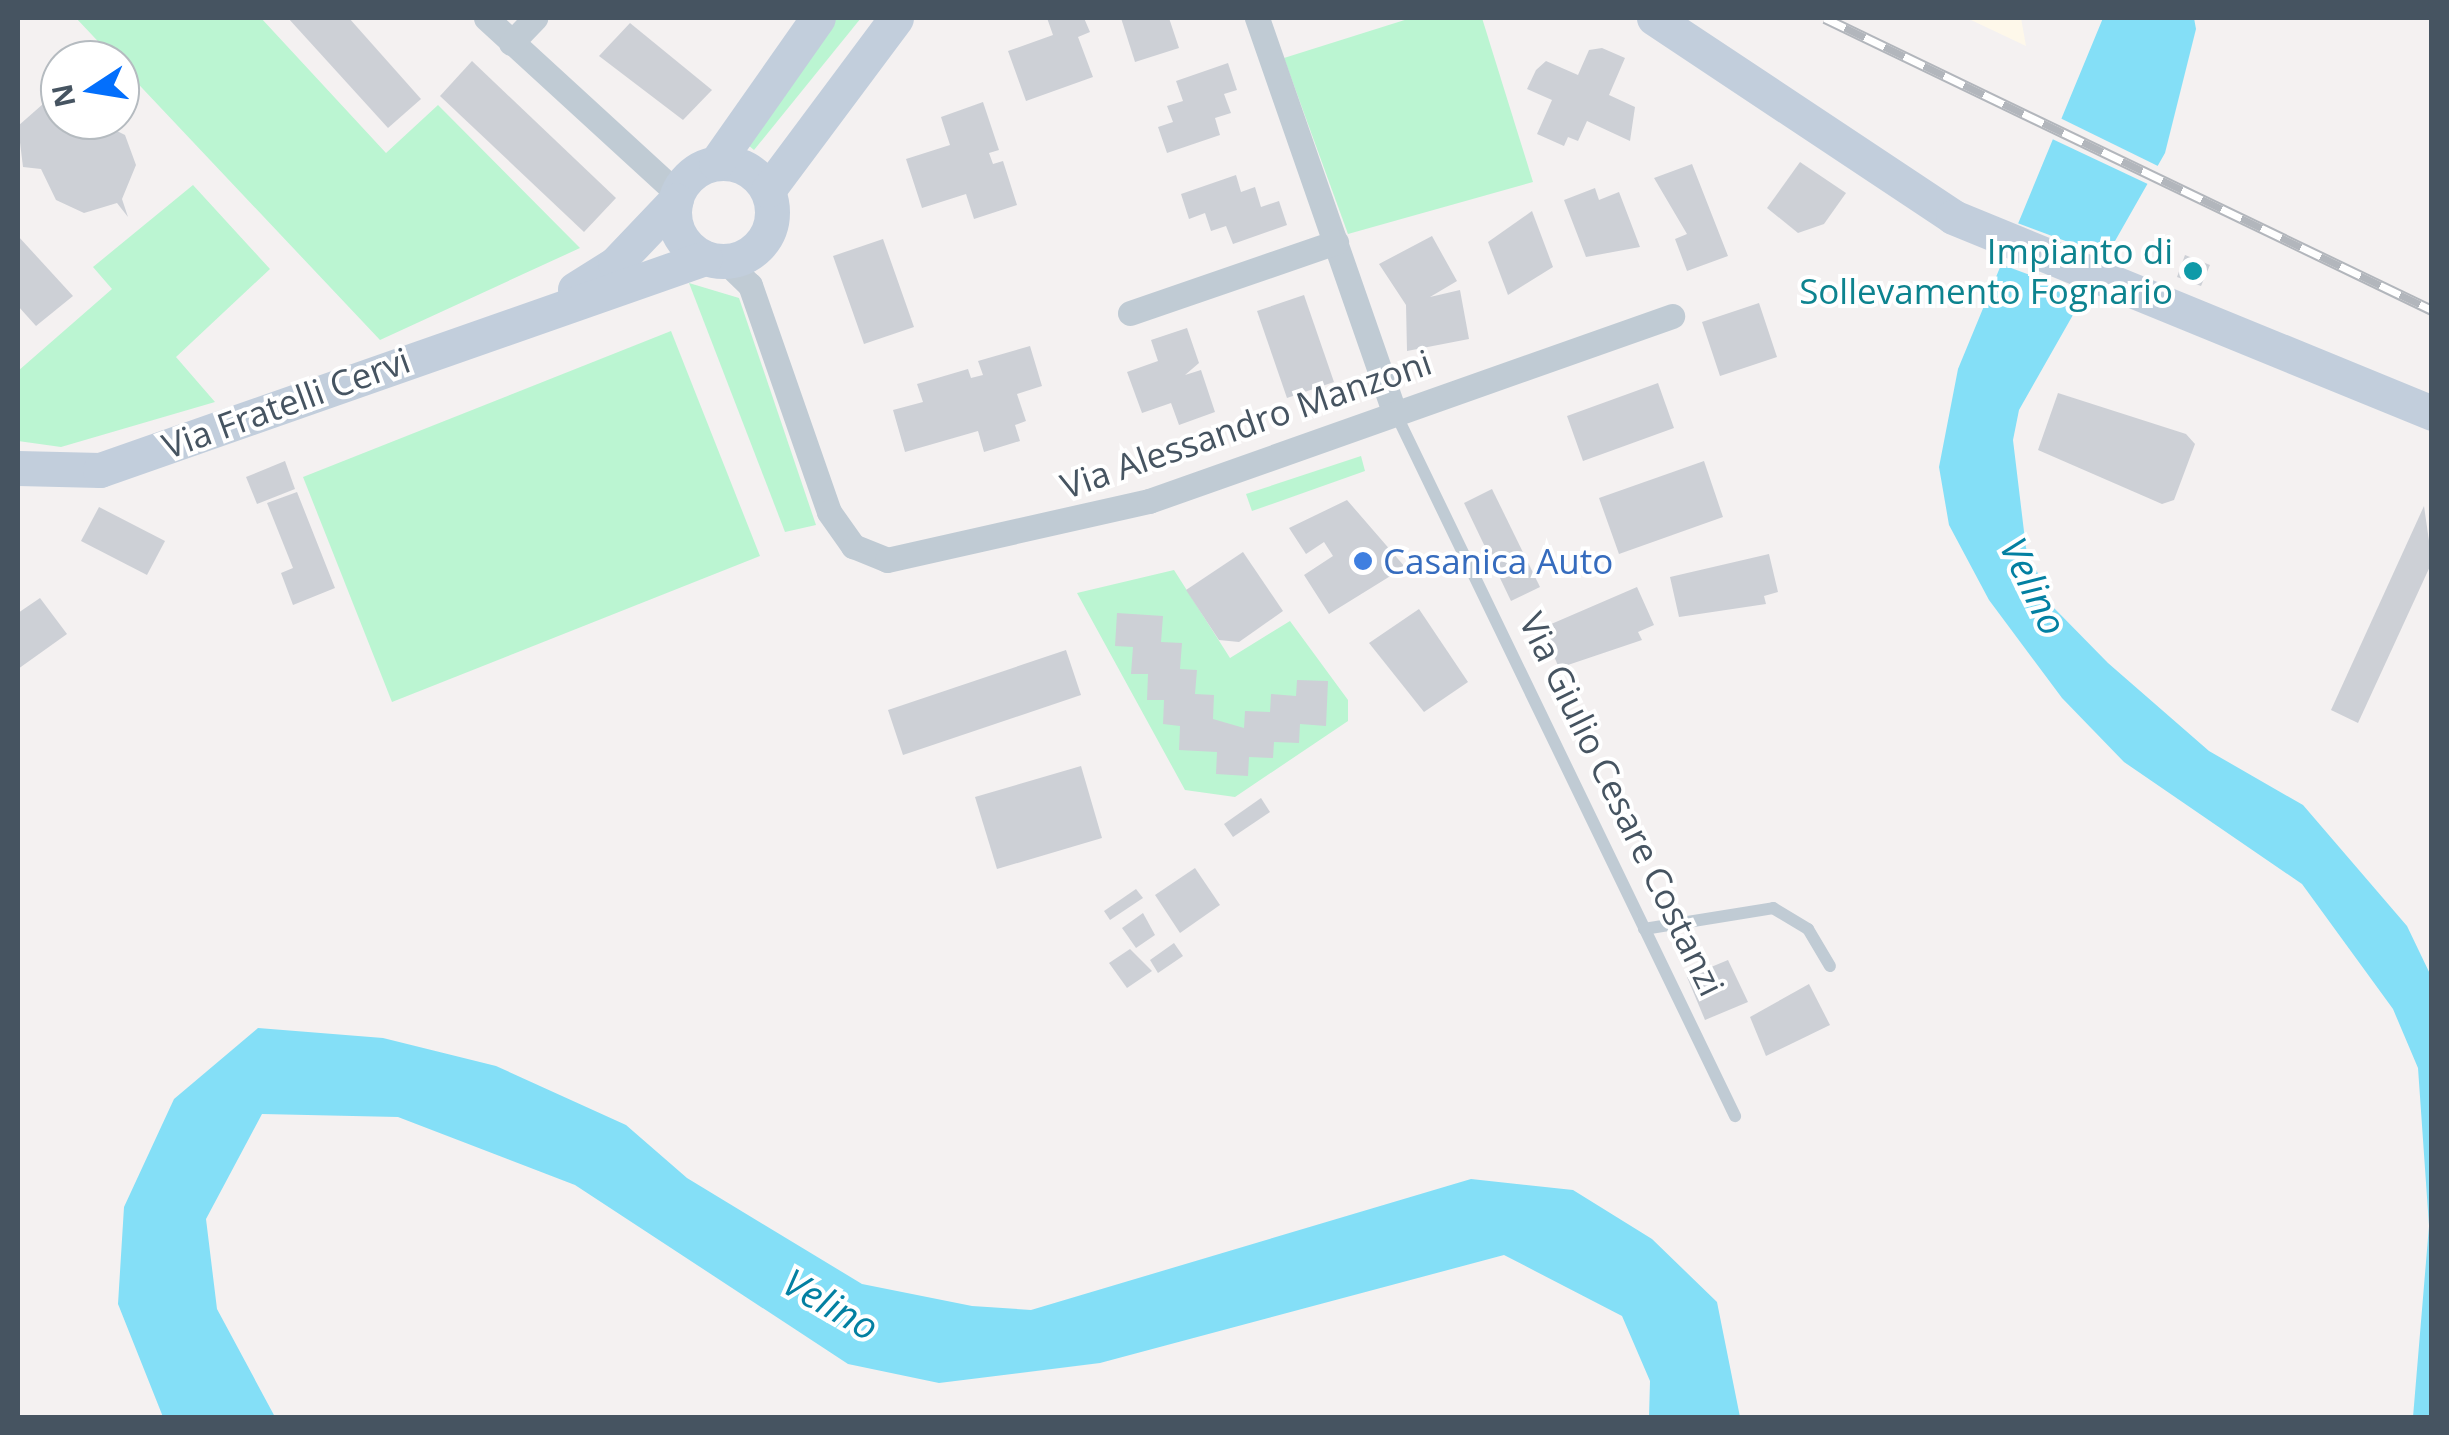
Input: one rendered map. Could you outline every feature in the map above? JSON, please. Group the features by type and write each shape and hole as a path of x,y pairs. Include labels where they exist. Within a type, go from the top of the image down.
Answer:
{"street":[{"path":"486,18 676,197 681,238 716,260 766,237 768,190 896,18"},
{"path":"511,43 535,18"},
{"path":"676,197 716,163 818,18"},
{"name":"Via Giulio Cesare Costanzi","path":"1257,18 1394,411"},
{"path":"1654,18 1957,218 2134,294 2432,413"},
{"path":"716,163 746,168 768,190"},
{"name":"Via Fratelli Cervi","path":"549,307 615,264 676,197"},
{"path":"1130,313 1336,242"},
{"name":"Via Fratelli Cervi","path":"18,468 100,470 549,307 716,260"},
{"name":"Via Alessandro Manzoni","path":"716,260 750,284 829,512 853,546 887,560 1149,500 1672,316"}],"lane":[{"name":"Via Giulio Cesare Costanzi","path":"1394,411 1735,1116"},
{"path":"1644,930 1773,908 1808,929 1830,966"}],"shaded area":[{"path":"1966,18 2021,18 2026,46 1971,20"}],"green space":[{"path":"76,18 261,18 386,153 438,105 580,248 380,340 140,86 140,40 97,40"},
{"path":"827,18 861,18 754,150 748,145"},
{"path":"1411,18 1482,18 1533,182 1348,234 1284,58"},
{"path":"193,185 270,269 176,357 215,402 61,447 18,441 18,371 112,289 93,267"},
{"path":"689,283 739,298 816,525 785,532"},
{"path":"671,331 760,556 392,702 303,477"},
{"path":"1361,456 1365,471 1252,511 1246,494"},
{"path":"1174,570 1230,658 1290,621 1348,700 1348,721 1235,797 1185,790 1077,593"}],"water":[{"name":"Velino","path":"2103,18 2194,18 2196,29 2165,153 2019,410 2013,440 2026,548 2054,608 2108,663 2209,751 2303,805 2407,926 2431,976 2431,1417 2413,1417 2429,1226 2418,1068 2393,1009 2302,884 2124,762 2062,698 1989,600 1949,525 1939,467 1958,369"},
{"name":"Velino","path":"258,1028 383,1038 496,1066 626,1125 687,1178 862,1284 972,1306 1031,1310 1471,1179 1573,1190 1652,1239 1717,1302 1740,1417 1649,1417 1650,1381 1622,1316 1504,1255 1100,1363 939,1383 848,1364 575,1185 398,1117 262,1114 206,1219 217,1309 275,1417 163,1417 118,1304 124,1207 174,1099"}],"pier":[{"path":"2058,117 2162,168 2152,186 2048,137"},
{"path":"2012,221 2111,258 2089,297 1995,262"}],"building":[{"path":"288,18 349,18 421,99 388,128"},
{"path":"1047,18 1084,18 1090,32 1078,37 1093,77 1026,101 1008,51 1053,35"},
{"path":"1121,18 1169,18 1179,48 1135,62"},
{"path":"630,23 712,90 683,120 599,56"},
{"path":"1602,48 1625,58 1609,95 1635,107 1630,141 1587,121 1578,141 1568,137 1564,146 1537,134 1552,100 1527,89 1536,70 1546,61 1578,75 1589,50"},
{"path":"472,61 616,198 584,232 440,96"},
{"path":"1228,63 1237,90 1224,94 1231,113 1215,118 1220,135 1167,153 1158,127 1173,122 1167,106 1183,101 1176,81"},
{"path":"983,102 999,150 989,153 993,164 1003,161 1017,205 974,219 966,194 922,208 906,159 950,145 941,117"},
{"path":"40,107 40,140 127,140 136,165 122,199 128,217 117,203 84,213 56,200 41,169 23,167 18,126"},
{"path":"1800,162 1846,193 1824,224 1798,233 1767,208"},
{"path":"1692,164 1728,256 1687,271 1675,239 1687,234 1654,178"},
{"path":"1236,175 1241,192 1255,187 1261,207 1279,201 1287,225 1233,244 1226,226 1211,231 1205,213 1189,219 1181,194"},
{"path":"1595,188 1599,200 1619,192 1640,247 1586,257 1564,200"},
{"path":"1532,211 1553,267 1508,295 1488,242"},
{"path":"18,236 73,296 36,326 18,306"},
{"path":"1432,236 1457,281 1430,297 1460,290 1469,339 1407,351 1406,305 1379,264"},
{"path":"883,239 914,327 864,344 833,256"},
{"name":"Impianto di Sollevamento Fognario","path":"2185,255 2210,265 2201,286 2177,277"},
{"path":"1304,295 1334,382 1287,398 1257,311"},
{"path":"1759,303 1777,357 1720,376 1702,322"},
{"path":"1187,328 1199,363 1185,375 1201,370 1215,412 1179,425 1171,403 1142,413 1127,372 1158,361 1151,340"},
{"path":"1030,346 1042,386 1017,394 1026,421 1015,425 1020,441 984,452 978,431 905,452 893,410 923,402 917,384 968,369 971,378 983,375 978,361"},
{"path":"1658,383 1674,428 1583,461 1567,416"},
{"path":"2058,393 2186,434 2195,444 2174,500 2162,504 2038,450"},
{"path":"285,461 295,489 257,504 246,477"},
{"path":"1704,461 1723,517 1619,554 1599,498"},
{"path":"1492,489 1540,587 1511,601 1464,503"},
{"path":"297,492 335,588 293,605 281,573 293,568 267,503"},
{"name":"Casanica Auto","path":"1347,500 1405,567 1329,614 1304,575 1333,556 1324,542 1306,554 1289,528"},
{"path":"2424,506 2432,562 2358,723 2331,710"},
{"path":"99,507 165,541 147,575 81,541"},
{"path":"1243,552 1283,611 1239,642 1219,640 1186,590"},
{"path":"1769,554 1778,592 1764,596 1766,604 1679,617 1670,577"},
{"path":"1637,587 1654,625 1638,632 1642,640 1559,668 1542,628"},
{"path":"40,598 67,634 18,669 18,613"},
{"path":"1419,609 1468,682 1424,712 1369,643"},
{"path":"1117,613 1163,616 1161,642 1182,643 1180,669 1197,670 1195,694 1214,695 1213,719 1244,728 1245,711 1270,712 1271,694 1296,696 1297,680 1328,681 1326,726 1300,724 1299,743 1274,742 1273,758 1249,757 1248,776 1216,774 1217,752 1179,750 1180,726 1163,724 1164,700 1147,700 1148,674 1131,674 1133,647 1115,646"},
{"path":"1066,650 1081,695 903,755 888,710"},
{"path":"1081,766 1102,838 997,869 975,797"},
{"path":"1261,798 1270,812 1233,837 1224,824"},
{"path":"1195,868 1220,905 1180,933 1155,895"},
{"path":"1136,889 1143,898 1110,920 1104,911"},
{"path":"1143,913 1155,935 1136,948 1122,928"},
{"path":"1174,943 1183,956 1158,973 1150,960"},
{"path":"1130,949 1152,971 1127,988 1109,963"},
{"path":"1728,960 1748,1002 1705,1020 1687,977"},
{"path":"1809,984 1830,1025 1766,1056 1750,1017"}],"railway":[{"path":"1825,18 2432,310"}],"place":[{"name":"Impianto di Sollevamento Fognario","path":"2193,271"},
{"name":"Casanica Auto","path":"1363,561"}]}
